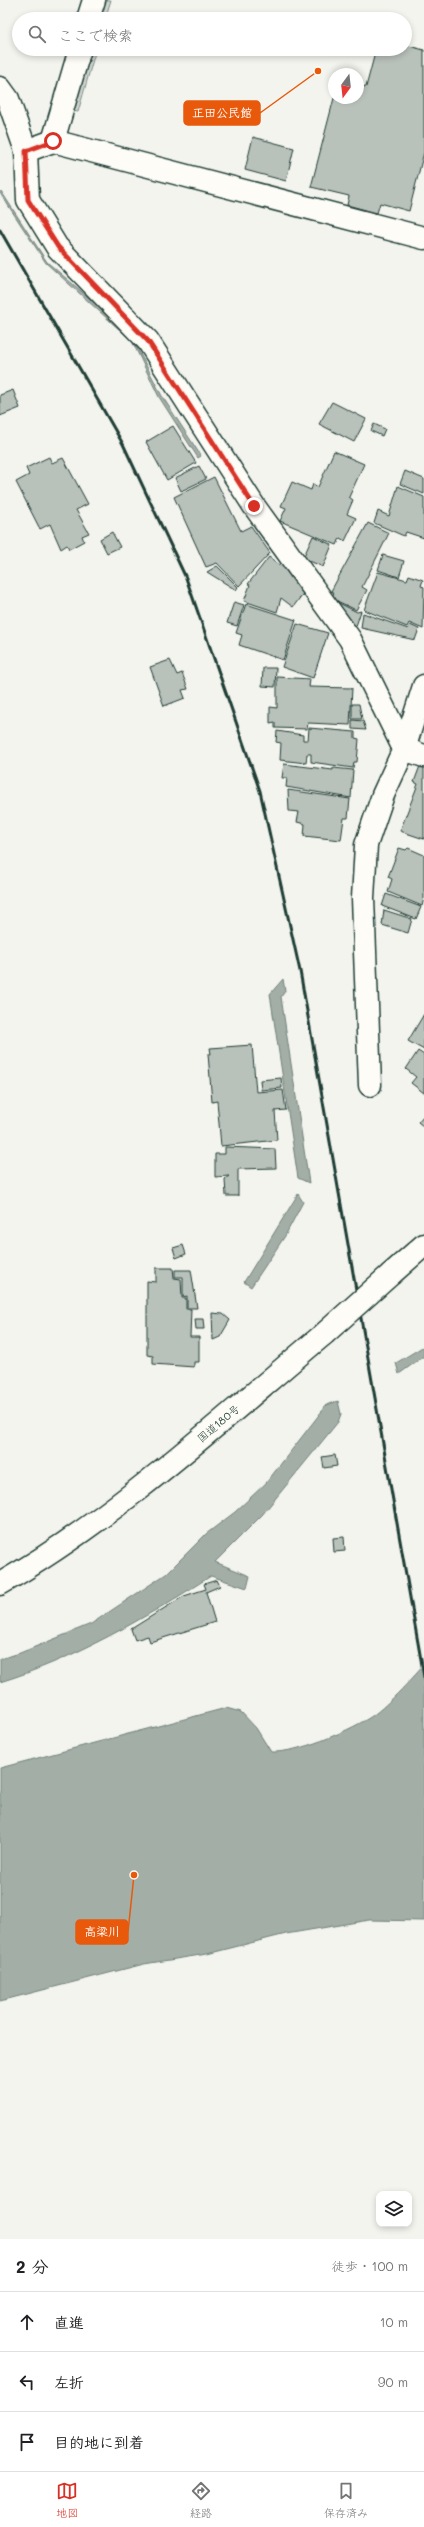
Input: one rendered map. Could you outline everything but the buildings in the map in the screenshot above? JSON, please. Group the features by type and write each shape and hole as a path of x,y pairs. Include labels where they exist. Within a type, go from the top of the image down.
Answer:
{"main road":[{"path":"90,12 94,0"},
{"path":"53,141 78,56"},
{"path":"0,88 8,99 26,151 28,200 58,247 148,341 254,506 350,639 414,752"},
{"path":"26,151 53,141 424,238"},
{"path":"370,1085 363,898 366,844 383,795 414,752 424,686"},
{"name":"国道180号","path":"0,1584 31,1566 141,1488 324,1334 424,1245"}],"shaded area":[{"path":"99,0 111,0 107,12 96,12"},
{"path":"83,56 94,56 78,112 67,110"},
{"path":"1,191 47,262 115,320 133,340 162,396 201,456 198,458 159,397 132,341 46,263 0,193"},
{"path":"283,979 285,991 281,997 309,1183 298,1178 270,994"},
{"path":"298,1194 303,1202 285,1236 251,1287 244,1282"},
{"path":"424,1346 424,1356 399,1374 396,1363"},
{"path":"338,1401 341,1414 338,1422 262,1515 215,1562 250,1576 247,1588 211,1576 161,1607 109,1636 55,1662 0,1682 0,1659 20,1653 91,1624 166,1574 206,1534 235,1512 266,1483 322,1411 324,1406"},
{"path":"424,1665 424,1921 369,1920 286,1934 207,1954 144,1964 0,2001 0,1768 226,1708 241,1712 256,1728 271,1752 294,1749 322,1741 369,1718 390,1701"}],"railway":[{"path":"0,230 123,444 186,578 260,791 300,971 424,1677"}],"place":[{"name":"正田公民館","path":"318,71"},
{"name":"高梁川","path":"134,1875"}],"route":[{"path":"53,141 26,151 28,200 58,247 148,341 254,506"}]}
